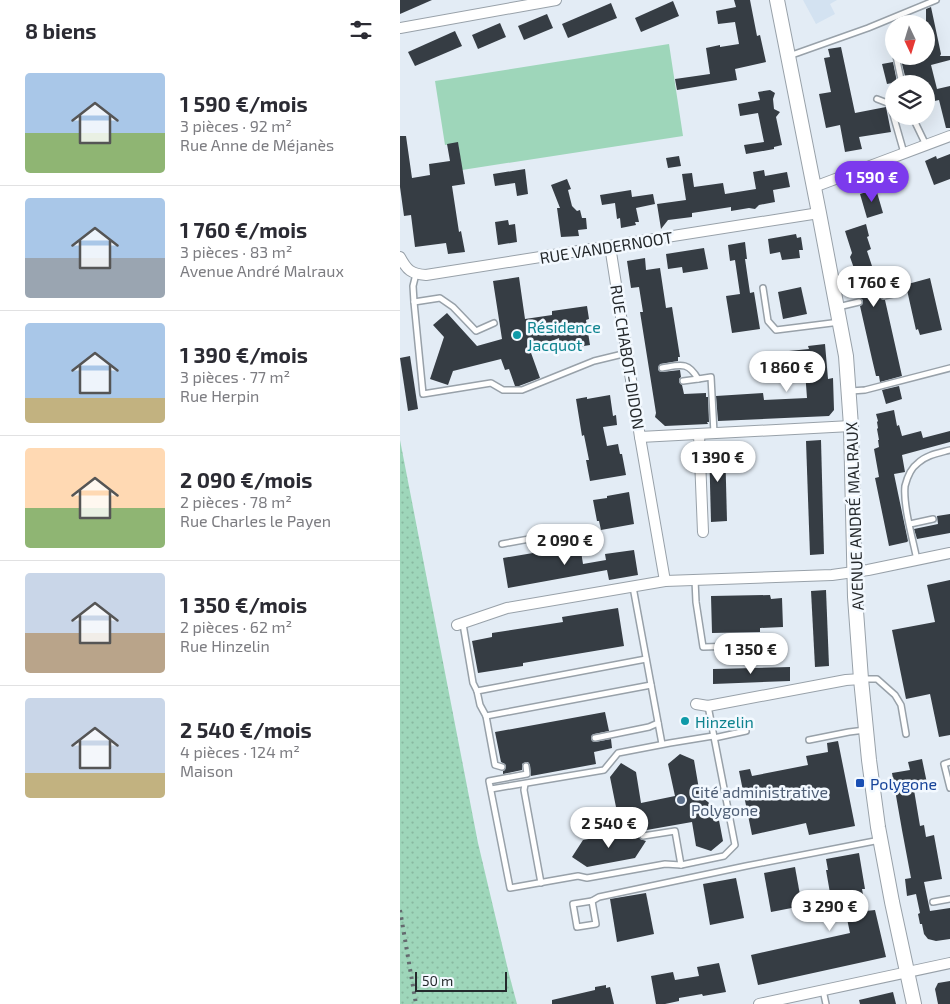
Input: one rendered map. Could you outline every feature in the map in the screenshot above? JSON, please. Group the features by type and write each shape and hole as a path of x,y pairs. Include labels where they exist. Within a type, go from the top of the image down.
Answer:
{"main road":[{"name":"AVENUE ANDRÉ MALRAUX","path":"777,0 846,356 851,426 855,597 866,730 874,805 880,840 914,1004"}],"street":[{"path":"400,28 520,3 556,0"},
{"path":"814,187 950,136"},
{"name":"RUE VANDERNOOT","path":"416,274 426,275 819,214"},
{"name":"RUE CHABOT-DIDON","path":"610,246 640,437 851,426"},
{"path":"400,257 407,268 416,274"},
{"path":"699,434 703,532"},
{"path":"640,437 665,580"},
{"path":"460,624 507,608 665,580 826,575 855,572 950,554"},
{"path":"696,704 708,706 846,680 861,679"},
{"path":"759,1004 950,963"}],"lane":[{"path":"788,56 868,28 936,0"},
{"path":"877,99 890,104 904,154"},
{"path":"917,125 927,145"},
{"path":"416,274 413,286 423,394 491,383 503,390 522,390 594,361 626,353"},
{"path":"763,288 768,321 776,330 840,322"},
{"path":"884,296 893,294"},
{"path":"414,302 440,298 453,307 476,331 494,323"},
{"path":"837,307 859,302"},
{"path":"662,368 686,365 694,371 698,379"},
{"path":"848,391 865,390 950,368"},
{"path":"683,382 711,378 714,433"},
{"path":"917,560 905,498 905,486 909,474 918,462 929,455 950,450"},
{"path":"910,524 933,519"},
{"path":"502,544 584,529"},
{"path":"696,579 696,602 703,648 772,645"},
{"path":"633,587 662,744"},
{"path":"460,624 473,683 477,690 480,705 486,716 495,765 502,767"},
{"path":"477,690 646,659"},
{"path":"861,679 877,679 895,695 901,705 906,734"},
{"path":"486,716 651,685"},
{"path":"526,766 527,774 489,781 510,888 578,876 588,878 665,864 682,865 724,856 735,845 708,706"},
{"path":"595,738 649,727 658,723"},
{"path":"808,740 866,730"},
{"path":"491,789 604,770 618,753 746,731"},
{"path":"950,762 944,764 950,788"},
{"path":"525,784 524,790 541,883"},
{"path":"643,836 675,830 682,865"},
{"path":"592,901 596,924 577,927 573,904 738,867 880,840"},
{"path":"933,902 950,899"},
{"path":"823,990 826,1004"}],"shaded area":[{"path":"803,0 837,0 830,4 835,14 816,24"}],"green space":[{"path":"669,44 683,136 462,170 458,143 445,145 435,81"},
{"path":"400,440 478,843 517,1004 400,1004"}],"building":[{"path":"400,0 432,0 400,14"},
{"path":"734,0 750,0 757,36 760,35 766,62 735,69 737,80 677,90 675,79 710,74 706,48 739,44 735,22 718,24 716,11 736,7"},
{"path":"673,1 679,16 641,32 635,18"},
{"path":"611,3 617,18 568,38 562,24"},
{"path":"931,7 933,15 926,15 926,9"},
{"path":"547,14 553,28 524,40 518,26"},
{"path":"500,23 506,37 478,49 472,35"},
{"path":"935,26 940,56 950,56 950,60 935,64"},
{"path":"455,31 462,46 415,66 408,52"},
{"path":"841,47 855,113 885,107 885,125 890,125 891,132 859,137 862,149 845,152 840,125 826,128 819,94 831,92 824,58 830,57 828,49"},
{"path":"882,64 894,65 896,75 885,76"},
{"path":"902,65 931,65 934,75 905,75"},
{"path":"935,81 937,89 950,86 950,128 946,128 939,100 935,101"},
{"path":"770,90 775,93 773,99 774,109 780,112 776,117 782,145 774,147 774,149 746,154 744,145 764,142 758,113 740,116 738,104 760,100 758,92"},
{"path":"400,136 406,136 412,178 430,175 429,164 450,161 447,144 458,142 465,184 452,186 459,232 461,231 465,252 448,254 446,243 415,247 411,215 404,216 400,187"},
{"path":"950,154 950,179 934,185 925,161 936,156 937,159"},
{"path":"679,156 681,166 668,168 666,158"},
{"path":"525,169 528,194 517,196 515,183 495,186 493,174"},
{"path":"764,170 765,176 787,172 790,187 773,190 775,202 759,205 755,209 731,211 731,207 692,213 692,217 668,220 661,229 657,204 686,200 682,174 692,173 694,187 723,183 725,194 756,189 753,172"},
{"path":"567,179 571,189 568,190 572,206 577,211 580,210 582,218 586,218 587,229 578,230 579,236 561,237 557,208 560,208 551,185"},
{"path":"876,189 883,213 867,218 860,194"},
{"path":"631,190 632,197 653,194 655,204 636,208 639,222 635,222 636,225 621,228 620,218 617,219 615,203 602,205 600,195"},
{"path":"508,220 509,225 515,224 517,242 498,245 495,222"},
{"path":"866,224 869,236 867,237 871,249 867,251 875,275 879,274 883,292 880,296 881,299 885,300 902,376 880,382 879,376 876,376 872,359 860,306 863,301 858,298 862,297 850,257 852,253 845,231"},
{"path":"796,234 797,238 801,237 803,250 799,250 800,258 782,260 780,252 770,254 768,239"},
{"path":"745,242 747,259 745,259 750,293 754,292 760,329 732,333 726,296 740,294 735,260 730,261 728,245"},
{"path":"704,248 708,269 683,273 682,267 668,269 666,254"},
{"path":"645,258 646,270 660,268 666,308 672,307 680,357 678,357 678,361 660,364 658,369 662,372 680,370 681,377 679,382 682,385 684,394 706,393 706,397 708,397 708,424 665,426 655,417 656,413 640,312 643,312 639,287 631,288 627,261"},
{"path":"519,277 525,319 552,315 552,311 587,306 589,319 586,320 590,345 560,350 559,338 530,350 540,378 519,386 515,386 509,369 505,370 501,359 453,371 448,385 430,379 444,337 433,325 447,313 477,346 502,339 493,281"},
{"path":"930,278 942,330 920,335 918,329 916,330 907,290 909,290 908,284"},
{"path":"801,287 807,314 783,319 778,292"},
{"path":"825,344 828,379 833,378 834,410 829,416 718,421 716,396 763,393 764,400 807,398 805,371 791,372 789,351 809,349 808,346"},
{"path":"410,356 418,409 408,411 400,358"},
{"path":"899,386 902,399 886,404 882,390"},
{"path":"610,395 613,416 616,415 617,425 603,427 607,446 618,444 626,475 590,481 586,460 589,460 584,435 582,436 576,399"},
{"path":"894,410 897,426 899,425 902,436 921,431 923,438 950,431 950,442 902,455 905,472 894,474 908,541 889,546 875,478 879,477 874,449 879,447 876,414"},
{"path":"821,440 824,554 810,555 806,441"},
{"path":"725,444 727,521 711,522 709,445"},
{"path":"629,492 634,524 601,530 599,521 597,521 593,500"},
{"path":"950,514 950,533 917,539 914,529 938,524 937,516"},
{"path":"580,545 583,564 606,560 605,554 634,550 638,575 609,580 607,570 508,588 503,558"},
{"path":"950,580 950,735 939,737 930,694 906,699 892,630 935,622 927,585"},
{"path":"826,590 829,666 815,667 811,591"},
{"path":"770,595 771,599 782,598 783,627 760,628 760,632 712,633 711,596"},
{"path":"618,608 624,646 523,663 523,666 478,673 472,641 492,637 492,633 563,622 562,617"},
{"path":"790,667 790,681 713,684 713,669"},
{"path":"605,712 609,731 594,734 591,738 595,742 611,739 612,748 594,752 596,764 531,776 530,765 526,762 522,764 522,770 503,774 506,766 501,762 495,732"},
{"path":"838,741 855,826 809,835 806,823 752,835 739,771 750,769 752,776 808,765 806,756 828,752 827,743"},
{"name":"Cité administrative Polygone","path":"680,754 694,760 700,795 717,810 723,841 711,851 696,846 692,822 641,831 617,812 610,777 621,763 636,772 641,803 675,796 668,764"},
{"path":"922,759 928,788 914,790 920,826 924,825 926,837 934,835 942,879 924,882 930,911 950,908 950,939 936,941 928,939 924,934 918,914 920,913 916,894 907,896 905,879 911,878 892,773 910,770 908,762"},
{"path":"632,831 640,839 646,841 635,858 587,867 572,857 583,840"},
{"path":"859,853 865,889 862,889 866,911 875,910 886,957 758,985 751,955 850,933 846,914 834,916 826,870 828,870 826,859"},
{"path":"795,867 802,906 771,912 764,873"},
{"path":"736,878 744,918 710,925 703,884"},
{"path":"646,893 654,934 617,942 610,899"},
{"path":"719,963 726,992 703,996 702,994 679,998 679,1001 656,1004 651,976 673,972 675,980 699,976 697,967"},
{"path":"950,981 950,1004 938,1004 935,989 938,983"},
{"path":"606,985 606,988 610,987 614,1004 552,1004 552,1000 595,990 595,987"},
{"path":"893,992 896,1004 860,1004 859,1000"}],"railway":[{"path":"400,910 416,1004"}],"place":[{"name":"Résidence Jacquot","path":"517,335"},
{"name":"Hinzelin","path":"685,721"},
{"name":"Polygone","path":"860,783"},
{"name":"Cité administrative Polygone","path":"681,800"}]}
